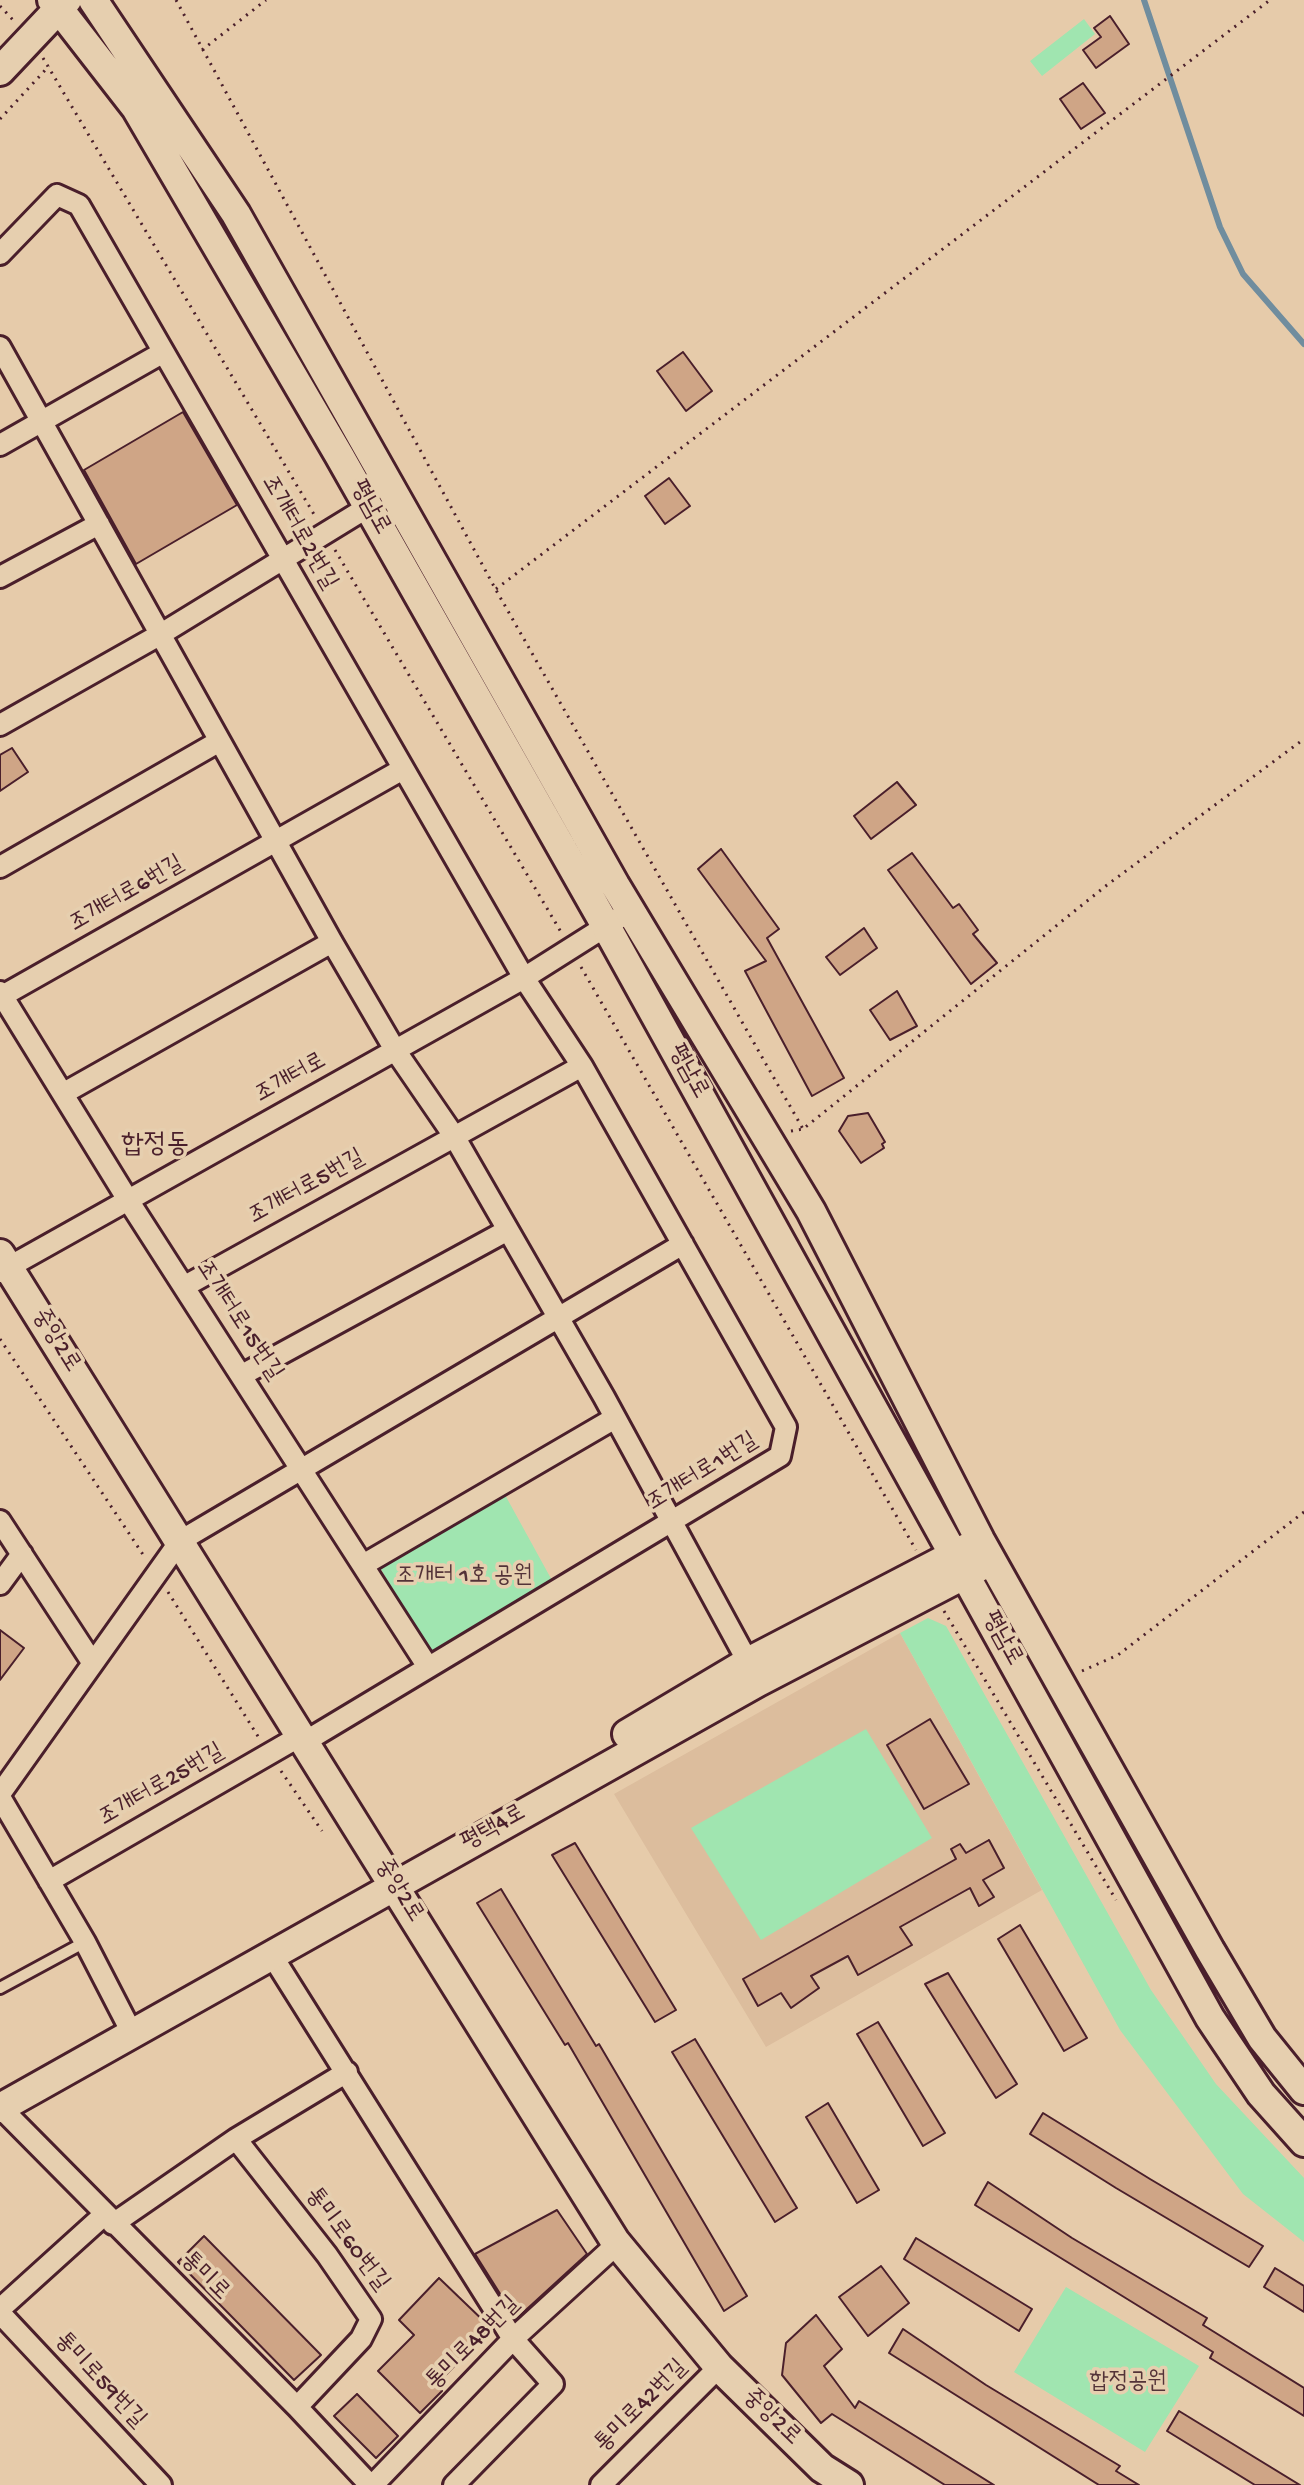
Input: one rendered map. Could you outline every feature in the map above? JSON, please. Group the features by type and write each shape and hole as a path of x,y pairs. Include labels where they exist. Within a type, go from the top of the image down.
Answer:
{"main road":[{"name":"평남로","path":"93,0 159,93 244,227 630,911 811,1211 986,1550 1217,1963 1262,2038 1304,2090"},
{"name":"평남로","path":"0,71 60,2 136,108 606,926 1210,2018 1261,2094 1304,2142"},
{"name":"중앙2로","path":"3,1264 304,1738 617,2244 719,2367 822,2468 844,2484"},
{"name":"평택4로","path":"0,2102 389,1878 748,1662 930,1581 986,1550"},
{"name":"평택4로","path":"129,2027 271,1954 389,1878 758,1682 930,1581"}],"street":[{"name":"조개터로2번길","path":"0,254 57,195 79,205 524,978"},
{"path":"0,347 218,742 395,1050 454,1136 615,1418 748,1662"},
{"path":"0,445 162,353"},
{"path":"0,725 161,634 368,507"},
{"path":"0,577 99,524"},
{"path":"0,867 218,742"},
{"name":"조개터로6번길","path":"1,994 403,769"},
{"name":"조개터로","path":"3,1264 128,1200 524,978 630,911"},
{"path":"64,1093 332,942"},
{"name":"조개터로1번길","path":"304,1738 673,1524 780,1456 786,1427 582,1066 524,978"},
{"name":"조개터로15번길","path":"1,994 128,1200 428,1667"},
{"name":"조개터로5번길","path":"185,1286 582,1066"},
{"path":"242,1375 508,1230"},
{"path":"129,2027 85,1942 0,1796 92,1662 180,1541 683,1244"},
{"path":"363,1565 615,1418"},
{"path":"0,1521 92,1662"},
{"path":"0,1584 22,1554"},
{"name":"조개터로25번길","path":"49,1881 304,1738"},
{"path":"271,1954 513,2339 553,2384 454,2485"},
{"path":"109,2219 347,2072"},
{"name":"통미로","path":"0,2102 109,2219 371,2485"},
{"name":"통미로60번길","path":"236,2139 327,2255 371,2319 361,2339 297,2407"},
{"name":"통미로59번길","path":"109,2219 0,2311 161,2485"},
{"name":"통미로48번길","path":"371,2485 513,2339 617,2244"},
{"name":"통미로42번길","path":"601,2485 719,2367"}],"lane":[{"path":"0,1988 85,1942"}],"path":[{"path":"176,0 496,590 803,1129"},
{"path":"202,50 266,0"},
{"path":"496,590 1270,0"},
{"path":"0,6 30,36 49,66 571,948 930,1581 1119,1906"},
{"path":"0,119 49,66"},
{"path":"765,1135 803,1129 1107,885 1304,739"},
{"path":"1060,1681 1118,1655 1304,1512"}],"shaded area":[{"path":"900,1633 1042,1890 766,2047 614,1794"}],"green space":[{"path":"1084,19 1095,34 1042,76 1030,61"},
{"name":"조개터 1호 공원","path":"504,1493 554,1584 433,1657 379,1566"},
{"path":"928,1618 946,1626 1151,1990 1216,2084 1304,2178 1304,2242 1243,2194 1120,2030 900,1633"},
{"path":"866,1729 932,1838 761,1940 691,1828"},
{"name":"합정공원","path":"1066,2287 1199,2366 1145,2452 1014,2372"}],"building":[{"path":"1110,16 1129,44 1096,68 1083,50 1101,37 1094,28"},
{"path":"1083,83 1105,113 1081,129 1060,99"},
{"path":"683,352 712,391 686,411 657,371"},
{"path":"183,412 237,505 136,564 84,470"},
{"path":"669,478 690,506 665,524 645,496"},
{"path":"12,748 28,772 0,791 0,755"},
{"path":"897,782 916,805 871,839 854,816"},
{"path":"721,849 779,929 767,938 844,1078 812,1096 745,971 766,961 698,869"},
{"path":"912,853 953,908 959,904 978,930 973,934 997,963 971,984 888,870"},
{"path":"864,928 877,948 840,975 826,957"},
{"path":"897,991 917,1026 890,1040 870,1010"},
{"path":"868,1113 885,1142 882,1144 884,1148 861,1163 839,1131 848,1116"},
{"path":"0,1630 24,1648 0,1680"},
{"path":"930,1719 969,1784 924,1809 887,1745"},
{"path":"989,1840 1004,1868 983,1880 994,1897 979,1906 970,1888 900,1927 912,1945 858,1975 848,1956 811,1976 819,1988 791,2008 781,1993 758,2006 743,1979 956,1859 951,1849 960,1844 966,1853"},
{"path":"575,1843 676,2010 655,2022 552,1855"},
{"path":"501,1889 596,2046 599,2044 747,2296 724,2311 568,2043 565,2045 477,1903"},
{"path":"1020,1925 1087,2038 1064,2051 998,1939"},
{"path":"948,1973 1017,2084 996,2098 925,1984"},
{"path":"878,2022 945,2133 923,2146 857,2034"},
{"path":"695,2039 797,2208 775,2222 672,2052"},
{"path":"828,2103 879,2190 857,2203 806,2117"},
{"path":"1043,2113 1263,2246 1249,2267 1030,2134"},
{"path":"988,2182 1072,2238 1207,2318 1203,2325 1304,2388 1304,2416 1210,2358 1213,2352 975,2205"},
{"path":"557,2210 587,2254 516,2319 475,2254"},
{"path":"204,2236 321,2355 294,2380 178,2262"},
{"path":"916,2238 1032,2309 1019,2331 904,2259"},
{"path":"881,2266 909,2303 868,2336 839,2297"},
{"path":"1275,2268 1304,2286 1304,2312 1264,2287"},
{"path":"439,2278 491,2328 436,2385 442,2391 420,2413 378,2371 414,2335 399,2320"},
{"path":"816,2315 842,2349 824,2366 855,2408 859,2401 994,2485 945,2485 832,2414 821,2423 782,2375 786,2343"},
{"path":"903,2329 986,2385 1120,2466 1116,2471 1139,2485 1099,2485 889,2353"},
{"path":"357,2394 398,2436 376,2458 334,2416"},
{"path":"1179,2411 1300,2485 1255,2485 1167,2431"}],"waterway":[{"path":"1144,0 1220,227 1243,274 1304,344"}],"district":[{"name":"합정동","path":"155,1147"}]}
